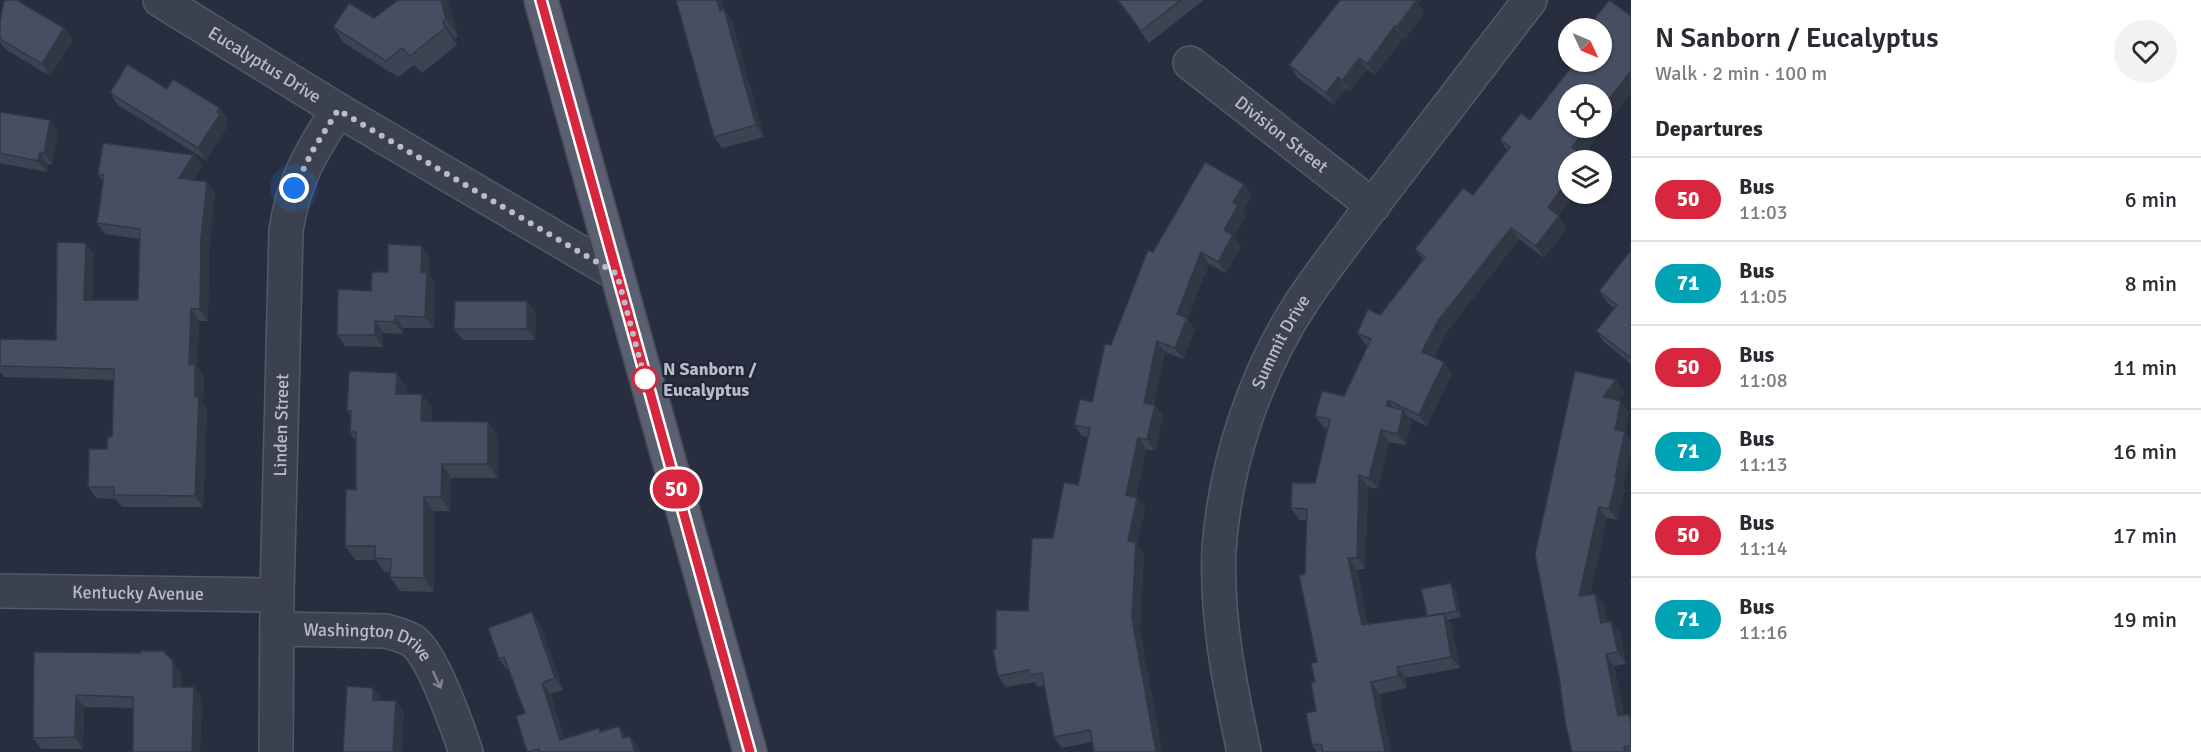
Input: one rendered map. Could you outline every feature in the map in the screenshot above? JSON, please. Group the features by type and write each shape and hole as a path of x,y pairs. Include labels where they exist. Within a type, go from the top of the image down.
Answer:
{"main road":[{"path":"541,0 750,752"}],"street":[{"name":"Eucalyptus Drive","path":"160,0 338,110 617,274"},
{"name":"Summit Drive","path":"1244,752 1226,662 1219,585 1222,521 1236,448 1249,410 1285,330 1303,300 1530,0"},
{"name":"Division Street","path":"1190,63 1373,206"},
{"name":"Linden Street","path":"276,752 277,595 286,231 289,208 302,170 338,110"},
{"name":"Kentucky Avenue","path":"0,591 277,595"},
{"name":"Washington Drive","path":"277,628 386,631 401,635 413,642 424,652 448,704 466,752"}],"building":[{"path":"4,0 17,0 64,28 42,64 0,39 0,21"},
{"path":"398,0 441,0 446,19 443,21 445,28 410,56 402,48 386,61 333,27 349,3 374,18"},
{"path":"676,0 717,0 720,11 724,9 756,125 714,137"},
{"path":"1118,0 1181,0 1141,31"},
{"path":"1340,0 1416,1 1367,64 1359,58 1342,81 1338,77 1326,93 1289,65"},
{"path":"1609,0 1631,16 1631,71 1612,95 1612,84 1558,84 1558,138 1579,138 1572,147 1576,150 1558,150 1558,194 1548,207 1559,216 1536,246 1511,228 1438,321 1422,352 1444,362 1419,415 1388,400 1387,406 1403,410 1398,434 1381,430 1369,478 1359,475 1357,558 1348,558 1362,625 1444,614 1451,657 1397,667 1399,676 1371,682 1385,752 1323,752 1321,744 1312,745 1306,713 1316,711 1311,683 1315,682 1311,663 1317,662 1299,575 1305,574 1307,509 1291,508 1292,483 1315,483 1330,419 1315,416 1322,391 1344,396 1371,339 1357,333 1368,309 1380,315 1425,257 1415,249 1463,188 1473,195 1510,147 1500,140 1521,113 1530,120 1567,72 1612,72 1612,18 1595,18"},
{"path":"127,64 167,89 173,79 220,108 217,112 220,114 198,148 110,93"},
{"path":"0,112 50,120 44,153 40,152 38,161 0,153"},
{"path":"103,143 194,155 179,178 207,182 201,239 200,309 191,309 189,364 195,364 195,397 199,397 195,496 114,495 114,487 88,487 89,449 107,449 108,437 112,437 114,369 0,366 0,339 56,340 57,242 86,243 84,300 138,300 140,229 97,223 104,175 98,175"},
{"path":"1205,162 1244,184 1233,202 1238,205 1224,230 1233,235 1218,262 1201,252 1177,314 1187,318 1175,348 1157,341 1144,403 1155,405 1147,440 1138,438 1126,495 1137,498 1128,541 1136,542 1132,618 1156,752 1094,752 1090,730 1054,737 1042,673 1030,675 1029,670 998,676 993,650 996,649 996,610 1028,611 1032,538 1053,538 1064,482 1078,485 1090,428 1074,425 1080,399 1092,402 1105,344 1111,345 1148,250 1153,252"},
{"path":"388,244 422,246 421,272 427,272 425,317 395,316 395,322 375,321 375,335 337,335 338,289 371,291 372,272 388,272"},
{"path":"1631,250 1631,358 1596,331 1617,305 1599,291"},
{"path":"455,301 527,301 527,329 454,329"},
{"path":"349,371 397,373 396,394 422,394 421,421 488,422 488,464 442,464 441,497 424,497 424,578 390,577 391,559 375,558 375,546 345,546 346,489 356,490 356,432 350,432 351,411 347,411"},
{"path":"1575,371 1616,380 1603,397 1621,401 1615,430 1625,432 1615,477 1617,477 1609,509 1599,507 1579,596 1595,594 1601,623 1611,621 1618,652 1606,654 1618,716 1629,714 1631,727 1631,746 1624,747 1625,752 1572,752 1535,554"},
{"path":"1451,583 1457,611 1427,616 1421,589"},
{"path":"532,612 555,678 542,683 560,740 599,728 600,732 619,726 623,738 630,736 635,752 540,752 539,749 527,752 516,716 525,713 504,657 499,659 488,628"},
{"path":"140,651 163,651 173,661 173,687 194,687 192,752 133,752 133,697 76,695 75,737 33,738 34,652 141,653"},
{"path":"347,686 373,688 373,700 396,701 393,752 343,752"}],"bus line":[{"name":"50","path":"541,0 750,752"}],"place":[{"name":"N Sanborn / Eucalyptus","path":"645,379"}],"route":[{"path":"294,188 313,150 338,110 617,274 645,379"}]}
